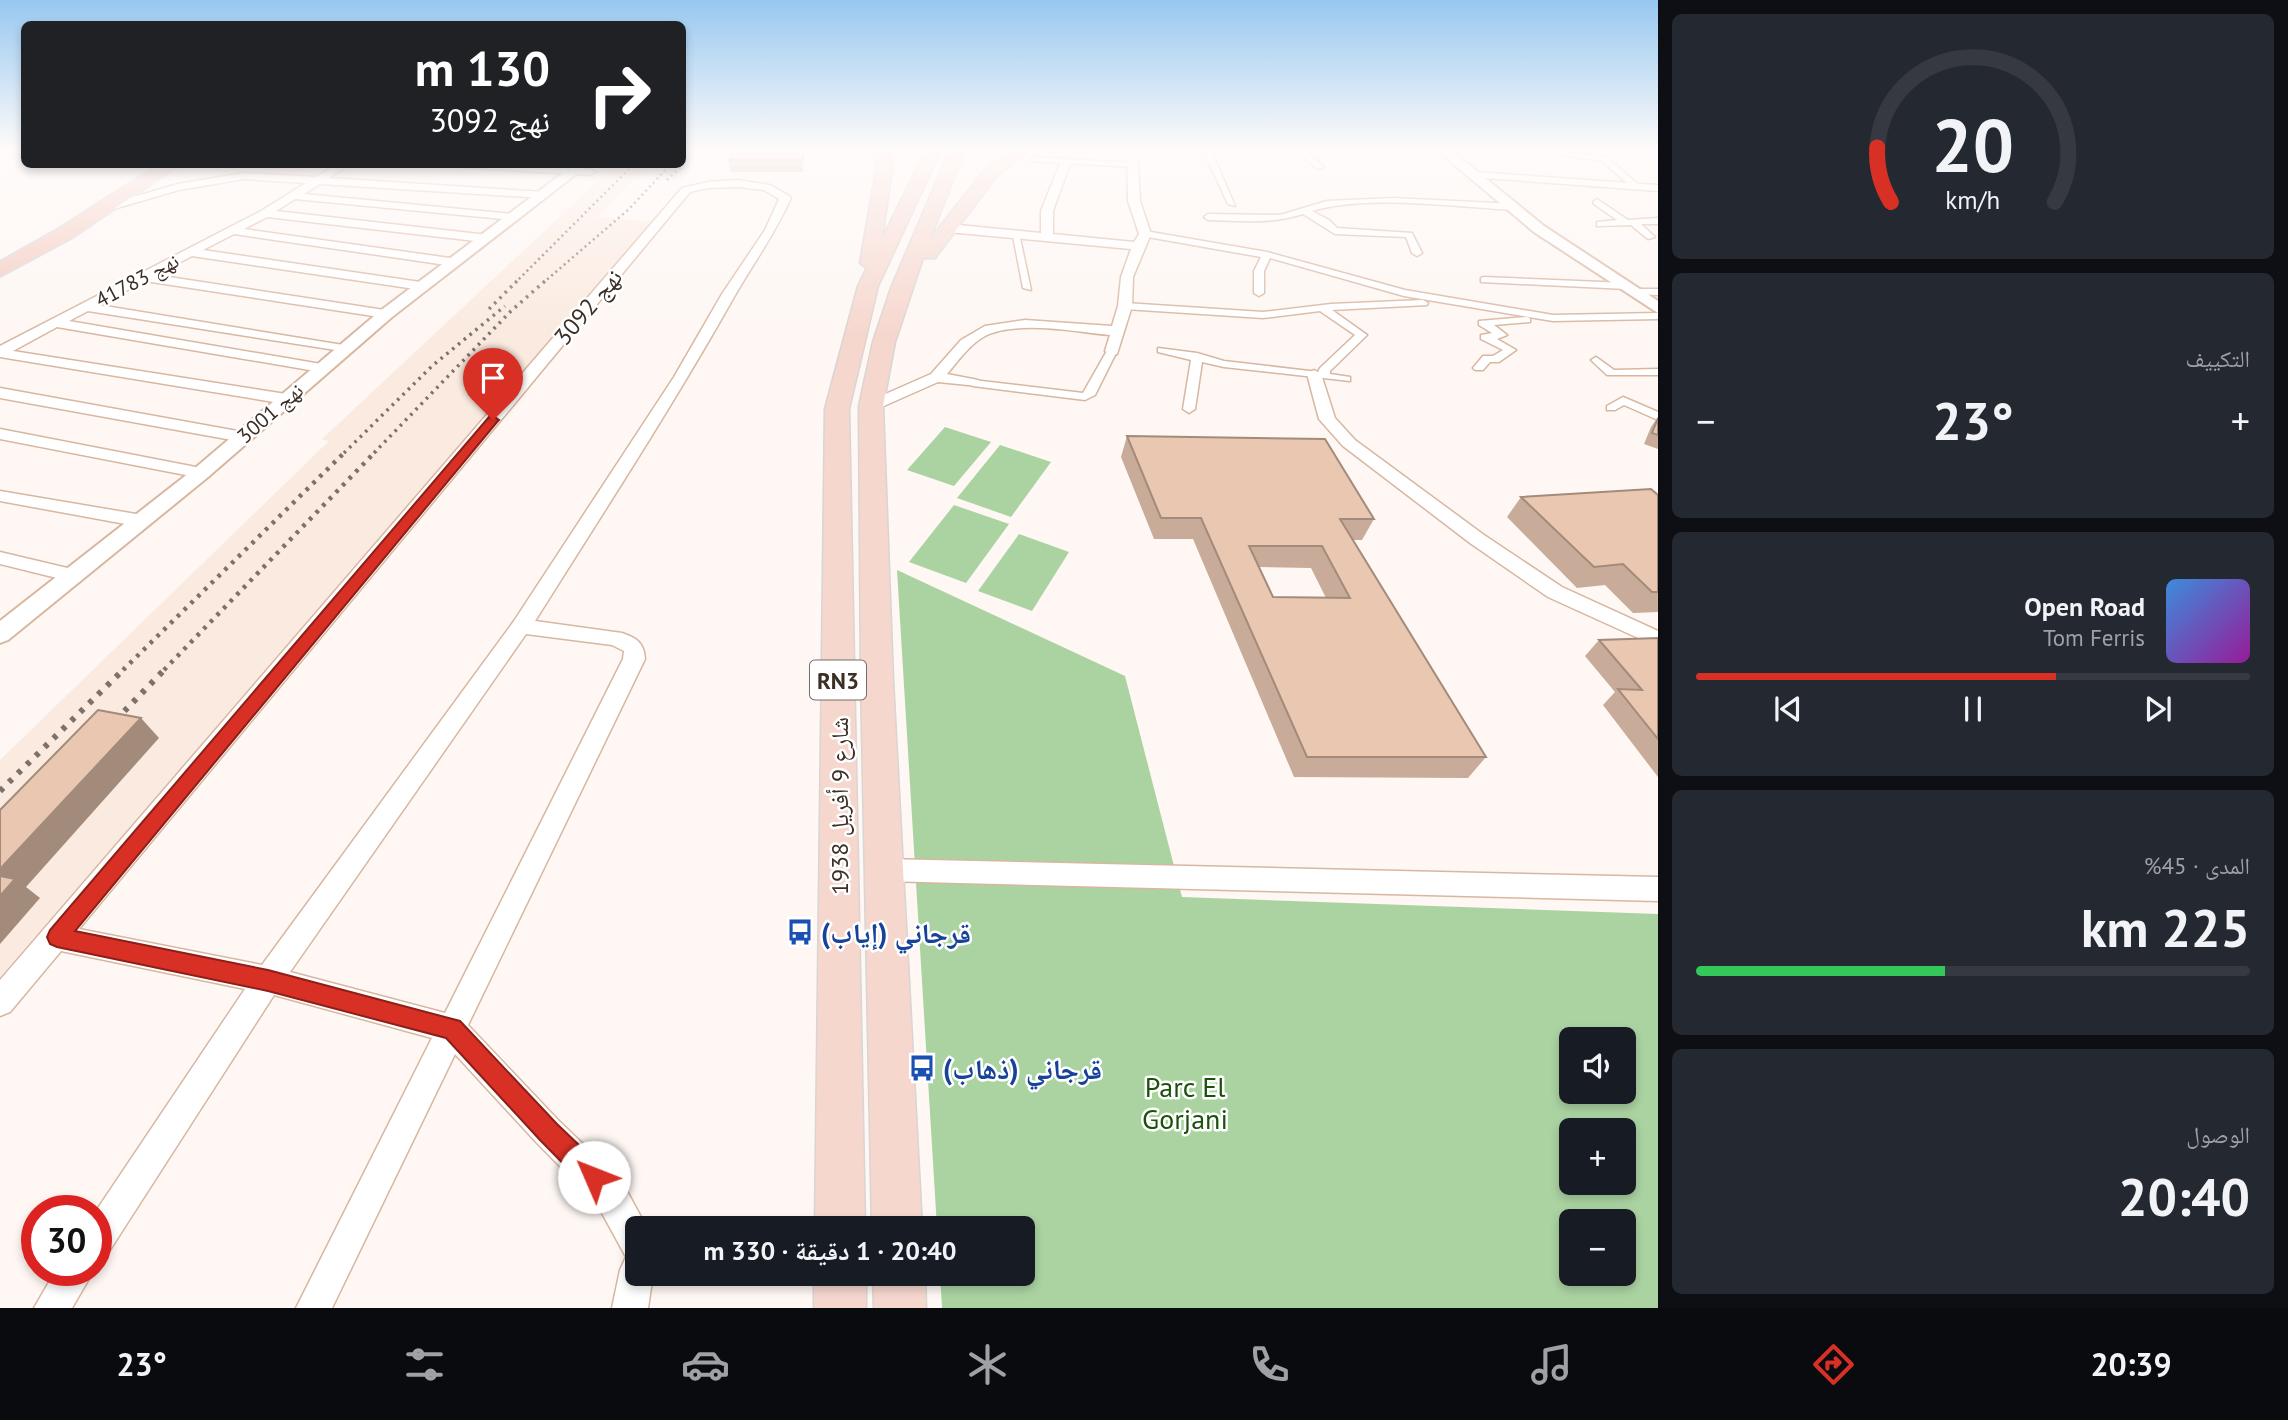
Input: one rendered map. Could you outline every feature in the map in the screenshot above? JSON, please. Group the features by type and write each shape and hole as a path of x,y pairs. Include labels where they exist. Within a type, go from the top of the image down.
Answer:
{"highway":[{"path":"0,259 78,211"},
{"path":"0,270 100,211"}],"main road":[{"path":"867,286 878,211"},
{"name":"شارع 9 أفريل 1938","path":"840,1216 837,409 867,286 904,211"},
{"name":"شارع 9 أفريل 1938","path":"897,1216 871,406 884,342 901,288 943,211"},
{"path":"941,219 945,211"},
{"path":"941,219 950,211"},
{"path":"840,1286 841,1308"},
{"path":"899,1286 900,1308"}],"street":[{"name":"نهج 41783","path":"0,352 268,211"},
{"path":"450,211 512,217"},
{"name":"نهج 3001","path":"0,634 201,473 386,314 521,211"},
{"name":"نهج 3092","path":"0,1002 668,211"},
{"name":"نهج 3092","path":"521,626 681,377 729,294 771,230 779,211"},
{"path":"1047,211 1047,236"},
{"path":"936,377 1085,397 1089,395 1112,351 1125,306 1127,277 1142,240 1136,211"},
{"path":"1208,217 1281,218 1299,211"},
{"path":"1304,211 1326,222 1335,231 1409,234 1417,253"},
{"path":"1519,211 1539,229 1658,308"},
{"path":"1611,211 1651,237"},
{"path":"265,213 484,238"},
{"path":"941,219 1015,233 1142,240 1267,255 1404,293 1553,318"},
{"path":"1600,224 1658,220"},
{"path":"230,230 453,262"},
{"path":"1015,233 1028,288"},
{"path":"190,252 422,286"},
{"path":"1259,293 1259,271 1267,255"},
{"path":"143,277 386,314"},
{"path":"1484,280 1658,292"},
{"path":"1125,306 1263,314 1322,308 1457,302"},
{"path":"85,307 343,349"},
{"path":"1319,375 1362,335 1322,308"},
{"path":"1479,368 1488,358 1495,360 1511,350 1485,337 1502,335 1483,323 1553,318 1658,316"},
{"path":"55,323 321,368"},
{"path":"871,406 936,377 972,339 995,326 1118,331"},
{"path":"1162,350 1224,363 1346,379"},
{"path":"0,352 286,399"},
{"path":"1189,409 1197,356"},
{"path":"1596,360 1611,373 1658,372"},
{"path":"1319,375 1327,419 1349,443 1477,539 1555,592 1658,640"},
{"path":"0,393 243,437"},
{"path":"1611,408 1623,400 1658,416"},
{"path":"0,434 201,473"},
{"path":"0,496 142,521"},
{"path":"0,558 74,576"},
{"path":"112,1217 268,980 521,626 615,638 628,643 634,649 634,659 314,1308"},
{"path":"884,870 1658,889"},
{"path":"57,937 268,980 452,1029 548,1132 609,1192 625,1222"},
{"path":"52,1308 66,1286"},
{"path":"630,1308 634,1286"}],"shaded area":[{"path":"566,211 603,211 597,217 657,222 0,977 0,760 329,441 322,439"}],"green space":[{"path":"945,427 991,442 954,486 907,470"},
{"path":"1000,445 1051,462 1011,517 957,498"},
{"path":"954,505 1009,524 966,583 909,562"},
{"path":"1019,534 1069,552 1032,611 978,591"},
{"name":"Parc El Gorjani","path":"897,570 1125,676 1182,897 1658,914 1658,1308 942,1308 941,1286 1035,1286 1035,1216 936,1216"}],"building":[{"path":"1658,418 1658,435 1652,433"},
{"path":"1127,436 1325,439 1374,519 1340,519 1486,757 1307,757 1201,518 1161,518","holes":["1249,546 1322,546 1350,598 1273,597"]},
{"path":"1651,489 1658,495 1658,592 1652,592 1623,564 1594,567 1521,497"},
{"path":"1658,638 1658,739 1618,689 1642,690 1599,640"},
{"path":"98,710 141,718 0,869 0,810"},
{"path":"0,876 15,879 0,896"}],"railway":[{"path":"489,309 587,211"},
{"path":"543,283 627,211"},
{"path":"374,453 511,311 545,281"},
{"path":"344,453 432,366 505,306"},
{"path":"123,670 346,451"},
{"path":"164,670 376,451"},
{"path":"0,791 125,668"},
{"path":"107,729 166,668"}],"place":[{"name":"قرجاني (إياب)","path":"800,932"},
{"name":"قرجاني (ذهاب)","path":"922,1068"}],"route":[{"path":"493,420 57,937 268,980 452,1029 594,1177"}]}
